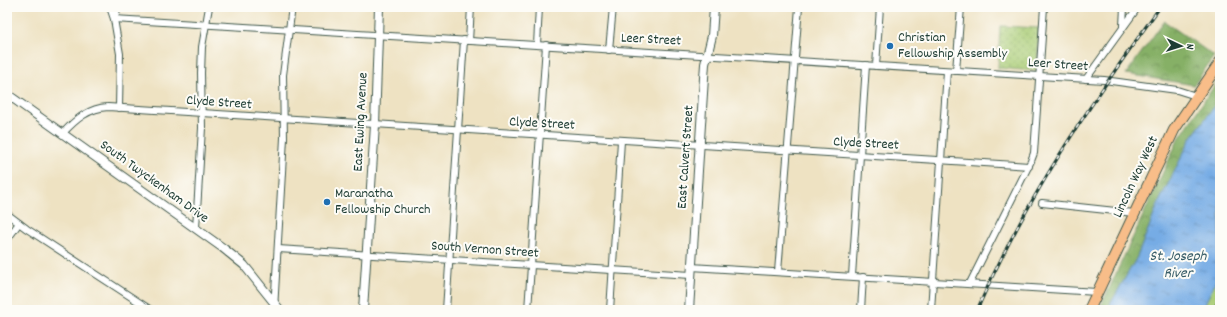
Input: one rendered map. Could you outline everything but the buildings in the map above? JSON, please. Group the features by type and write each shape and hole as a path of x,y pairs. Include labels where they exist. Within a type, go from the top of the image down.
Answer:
{"main road":[{"name":"Lincoln Way West","path":"1089,310 1174,130 1220,62"}],"street":[{"path":"110,7 114,19 120,54 119,108"},
{"path":"114,19 118,7"},
{"path":"196,228 202,114 201,72 209,7"},
{"path":"276,308 284,120 283,75 292,7"},
{"name":"East Ewing Avenue","path":"363,310 375,125 380,7"},
{"path":"446,310 458,130 466,41 471,7"},
{"path":"537,45 539,7"},
{"path":"609,50 613,7"},
{"name":"East Calvert Street","path":"688,310 703,84 707,56 712,36 714,7"},
{"path":"778,272 799,7"},
{"path":"876,66 880,7"},
{"path":"956,71 961,7"},
{"path":"970,283 1029,166 1034,153 1044,7"},
{"path":"1123,26 1124,7"},
{"path":"1086,79 1138,7"},
{"name":"Leer Street","path":"114,19 378,34 466,41 946,71 1039,75 1177,90 1196,96"},
{"path":"528,310 546,45"},
{"path":"852,276 866,65"},
{"path":"931,310 946,71"},
{"name":"South Twyckenham Drive","path":"7,94 196,228 244,265 276,308"},
{"name":"Clyde Street","path":"63,133 77,119 94,109 119,108 284,120 1029,166"},
{"path":"610,310 621,141"},
{"path":"1042,203 1134,213"},
{"path":"7,214 151,310"},
{"path":"7,240 19,223"},
{"name":"South Vernon Street","path":"278,249 612,270 778,272 1097,292"},
{"path":"861,310 863,277"},
{"path":"1218,310 1220,305"}],"green space":[{"path":"1164,21 1214,56 1194,85 1126,74"},
{"path":"1000,26 1039,28 1037,71 998,68"},
{"path":"1220,77 1220,99 1191,138 1159,202 1137,257 1107,310 1099,310 1178,140"},
{"path":"1220,272 1220,296 1213,310 1202,310"}],"water":[{"name":"St. Joseph River","path":"1220,99 1220,272 1202,310 1107,310 1137,257 1159,202 1191,138"}],"railway":[{"path":"977,310 1016,230 1060,154 1084,116 1160,7"}],"place":[{"name":"Christian Fellowship Assembly","path":"890,46"},
{"name":"Maranatha Fellowship Church","path":"327,202"}]}
